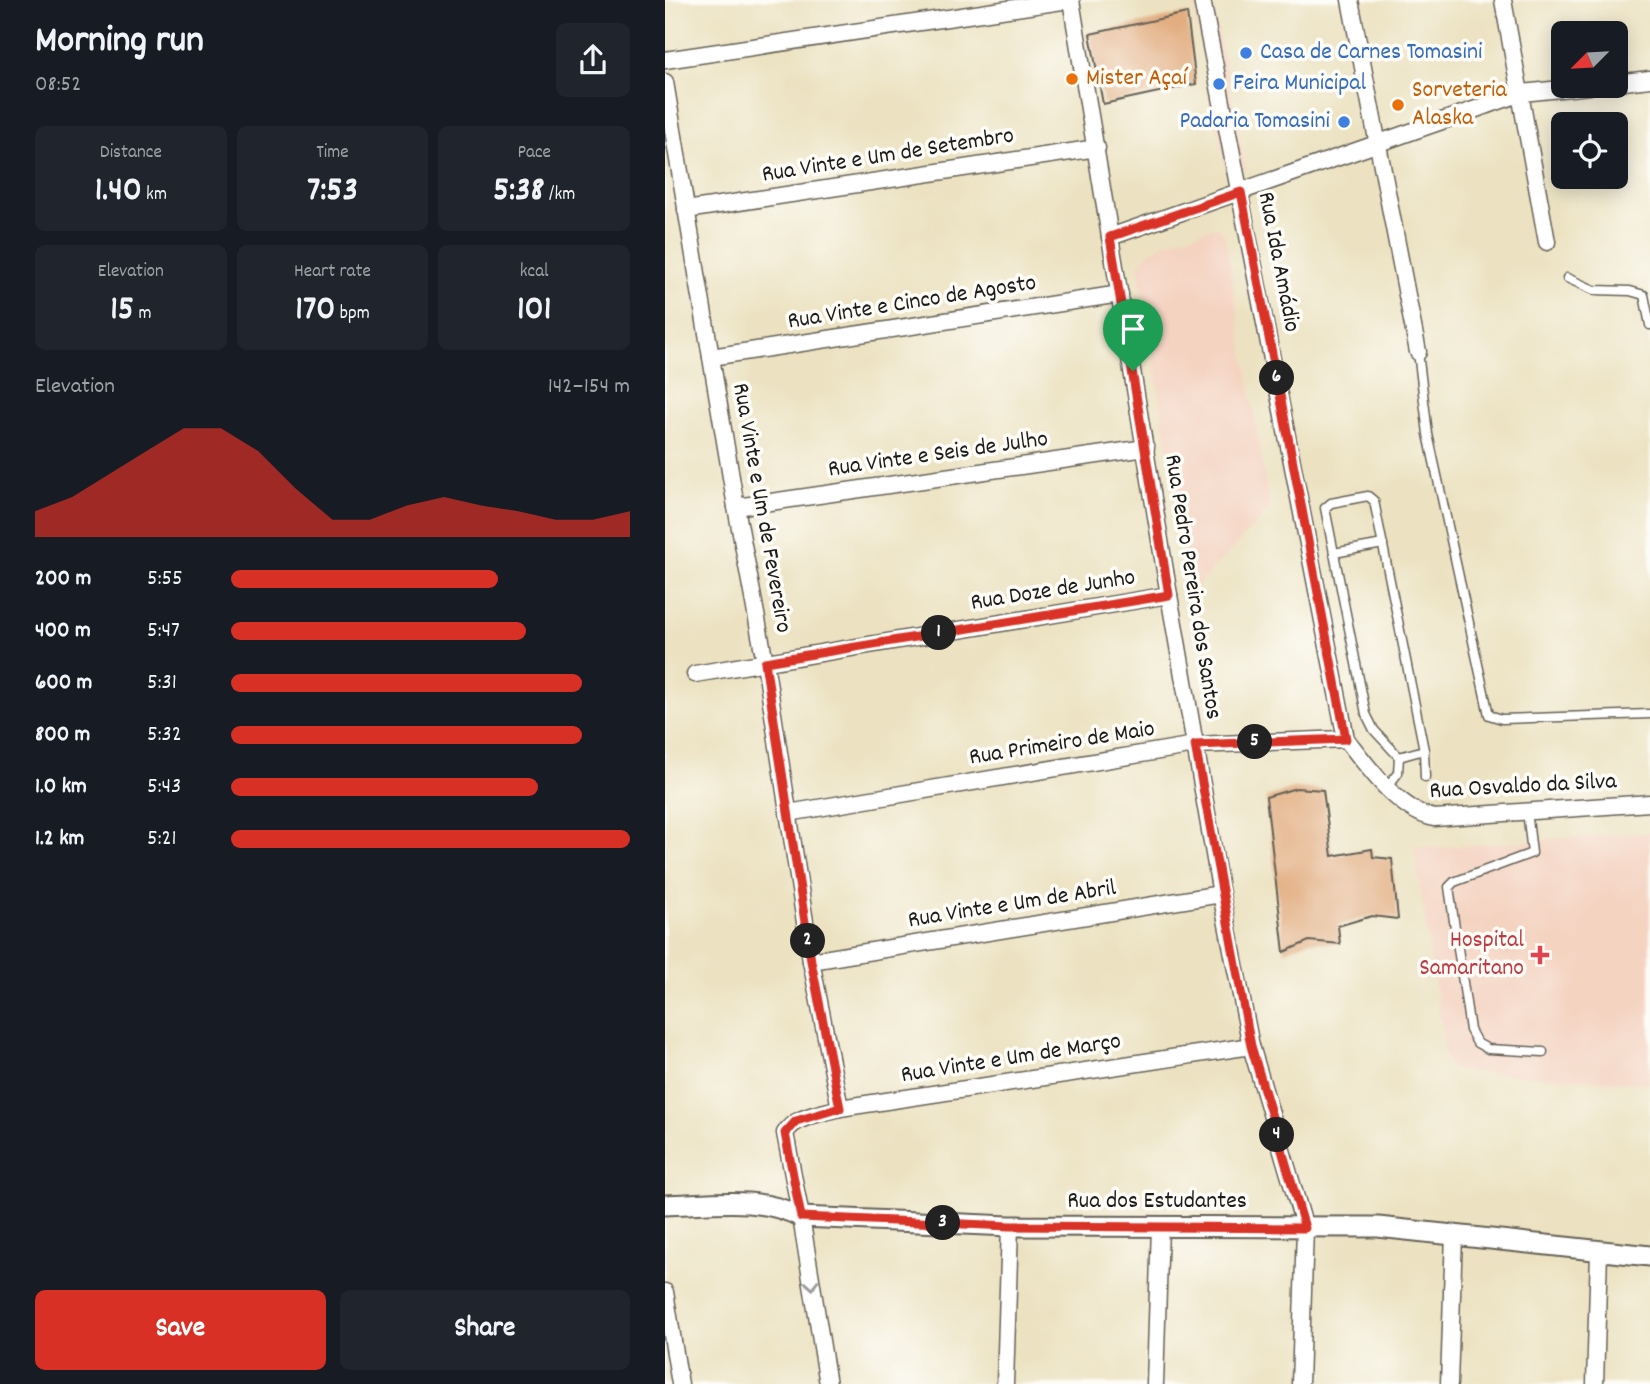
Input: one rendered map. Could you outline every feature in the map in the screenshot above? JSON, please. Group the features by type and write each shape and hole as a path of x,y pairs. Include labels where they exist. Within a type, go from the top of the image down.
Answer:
{"street":[{"path":"665,60 1070,0"},
{"name":"Rua Pedro Pereira dos Santos","path":"1070,0 1221,894 1251,1046 1305,1228 1300,1384"},
{"name":"Rua Ida Amádio","path":"1202,0 1346,739"},
{"path":"1350,0 1418,352"},
{"path":"1503,0 1547,242"},
{"path":"1628,82 1650,79"},
{"name":"Rua Vinte e Um de Fevereiro","path":"665,82 736,507 765,662 811,961 840,1108"},
{"path":"1110,237 1522,93 1551,90"},
{"name":"Rua Vinte e Um de Setembro","path":"686,210 1097,148"},
{"name":"Rua Vinte e Cinco de Agosto","path":"711,357 1120,294"},
{"name":"Rua Vinte e Seis de Julho","path":"736,507 1146,448"},
{"name":"Rua Doze de Junho","path":"695,674 1169,595"},
{"name":"Rua Primeiro de Maio","path":"788,813 1195,745 1346,739"},
{"name":"Rua Osvaldo da Silva","path":"1346,739 1407,807 1420,815 1434,818 1650,803"},
{"name":"Rua Vinte e Um de Abril","path":"811,961 1221,894"},
{"name":"Rua Vinte e Um de Março","path":"801,1217 785,1133 796,1121 840,1108 1251,1046"},
{"name":"Rua dos Estudantes","path":"665,1205 747,1203 776,1207 801,1217 1010,1226 1378,1227 1650,1256"},
{"path":"801,1217 828,1384"},
{"path":"1005,1384 1010,1226"},
{"path":"1155,1384 1160,1226"},
{"path":"1449,1384 1454,1234"},
{"path":"1595,1384 1599,1252"},
{"path":"665,1292 680,1384"}],"lane":[{"path":"1567,278 1594,290 1630,291 1644,295 1650,325"},
{"path":"1418,352 1428,434 1489,715 1502,719 1650,714"},
{"path":"1387,787 1398,773 1399,757 1374,730 1366,713 1325,508 1331,503 1368,496 1374,500 1424,750 1425,777"},
{"path":"1333,553 1383,544"},
{"path":"1399,757 1424,750"},
{"path":"1527,811 1532,853 1454,882 1449,887 1470,1030 1477,1043 1487,1049 1543,1052"}],"shaded area":[{"name":"Feira Municipal","path":"1192,0 1212,0 1246,169 1226,173"},
{"path":"1217,226 1225,235 1270,509 1191,592 1138,265 1149,252 1165,243"},
{"name":"Hospital Samaritano","path":"1650,832 1650,1084 1459,1071 1451,1068 1446,1058 1414,849 1421,846 1434,848"}],"building":[{"path":"1187,13 1196,84 1103,104 1090,34"},
{"path":"1296,788 1323,790 1332,856 1372,849 1373,857 1392,859 1398,919 1372,916 1338,926 1340,944 1309,941 1284,952 1266,797"}],"place":[{"name":"Casa de Carnes Tomasini","path":"1246,53"},
{"name":"Mister Açaí","path":"1072,79"},
{"name":"Feira Municipal","path":"1219,84"},
{"name":"Sorveteria Alaska","path":"1398,105"},
{"name":"Padaria Tomasini","path":"1344,122"},
{"name":"Hospital Samaritano","path":"1540,955"}],"route":[{"path":"1241,192 1346,739 1195,745 1251,1046 1305,1228 1010,1226 801,1217 785,1133 796,1121 840,1108 811,961 765,662 1169,595 1133,371 1110,237 1241,192"}]}
